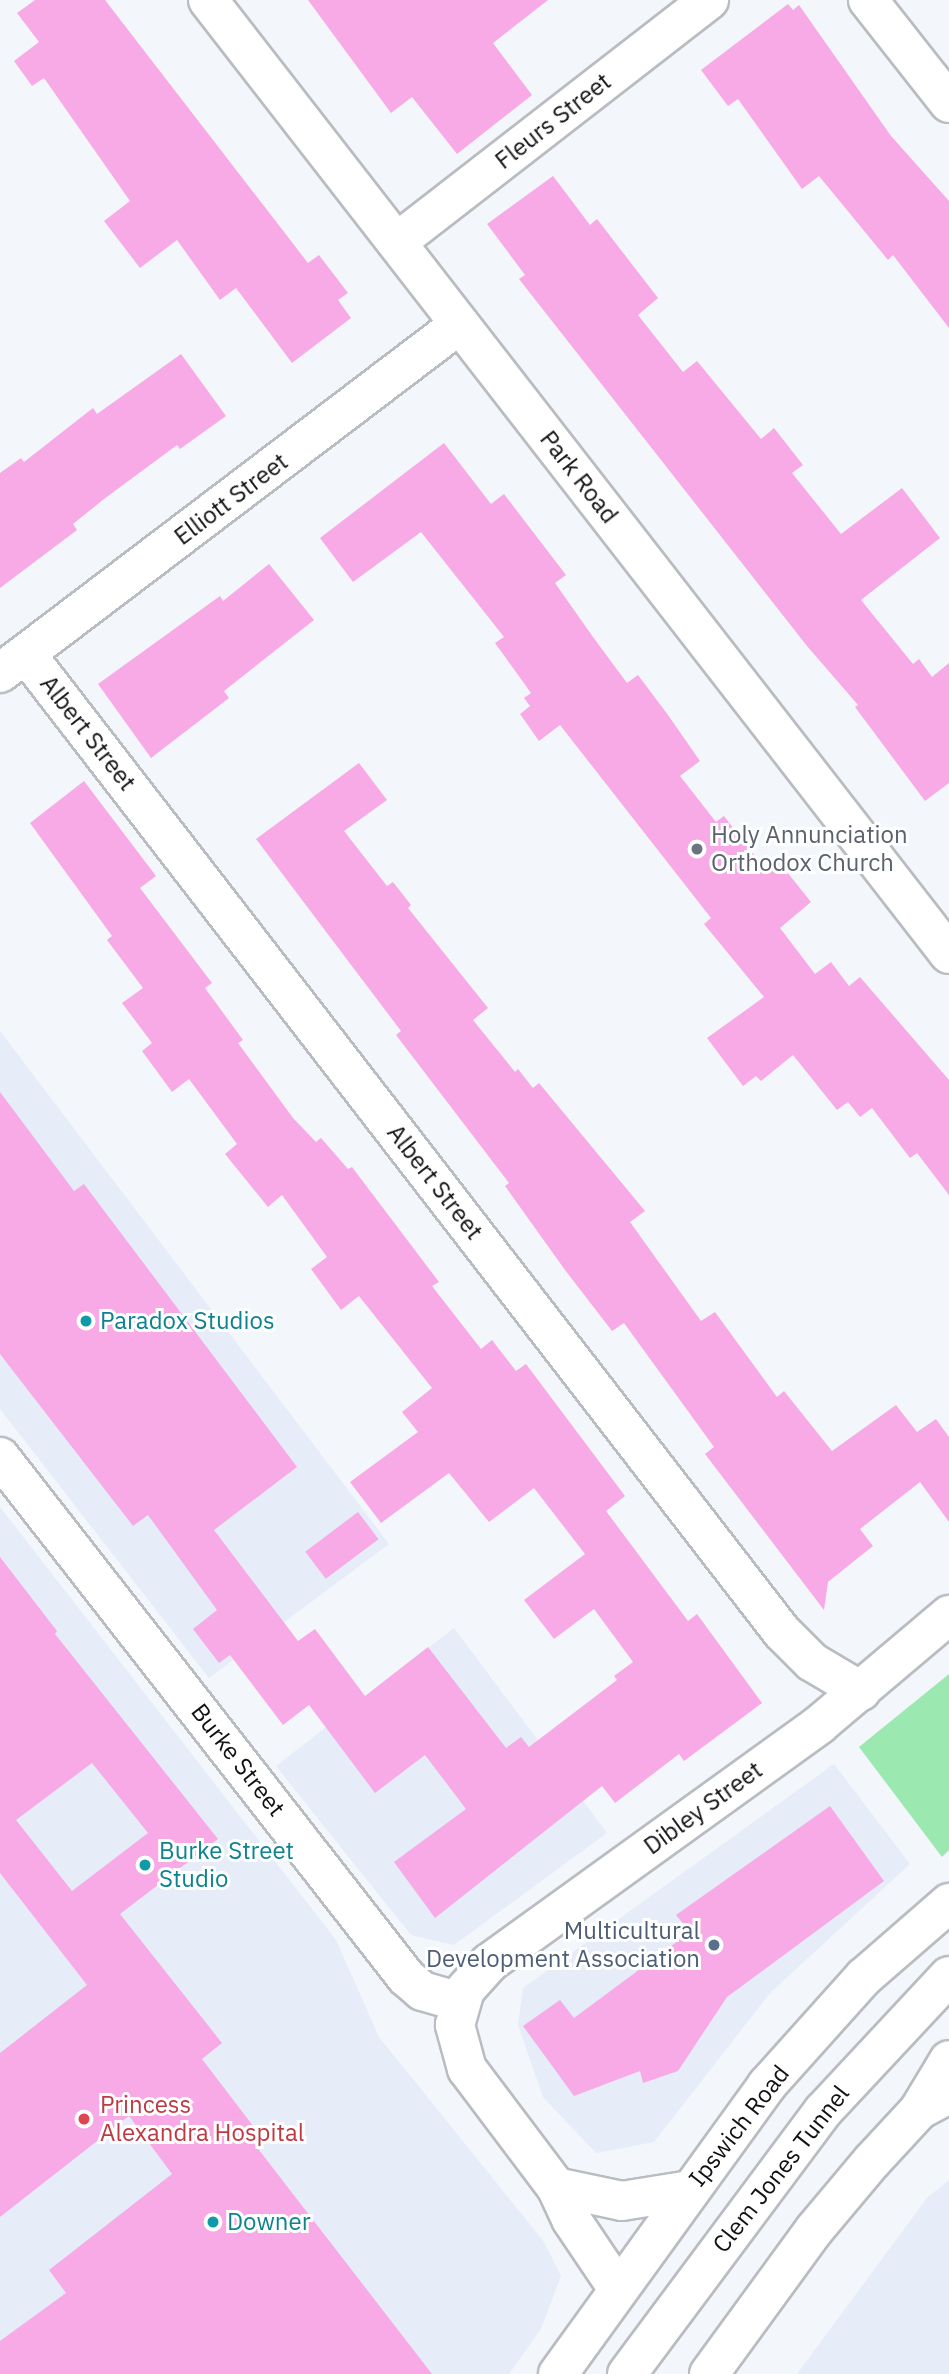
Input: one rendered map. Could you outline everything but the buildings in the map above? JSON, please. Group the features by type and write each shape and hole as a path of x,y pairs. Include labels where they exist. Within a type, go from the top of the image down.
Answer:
{"main road":[{"name":"Park Road","path":"208,0 949,954"},
{"name":"Fleurs Street","path":"397,242 709,0"},
{"path":"869,0 949,103"},
{"name":"Elliott Street","path":"13,663 460,324"},
{"name":"Albert Street","path":"13,663 782,1632 813,1662 861,1691"},
{"name":"Burke Street","path":"0,1457 406,1977 422,1991 460,2001"},
{"name":"Dibley Street","path":"460,2001 488,1963 861,1691 949,1615"},
{"name":"Ipswich Road","path":"558,2374 767,2085 855,1987 949,1903"},
{"name":"Clem Jones Tunnel","path":"627,2374 801,2138 949,1976"},
{"path":"460,2001 455,2025 467,2069 556,2187 571,2220 618,2289"},
{"path":"725,2366 814,2230 934,2102 949,2060"},
{"path":"556,2187 622,2201 690,2189"}],"shaded area":[{"path":"0,1031 389,1544 209,1678 0,1409"},
{"path":"0,1507 336,1940 379,2037 544,2242 561,2276 541,2329 509,2374 0,2374"},
{"path":"454,1628 607,1833 454,1945 411,1935 276,1766"},
{"path":"834,1764 910,1864 770,1993 654,2142 596,2153 543,2097 518,2025 523,1988"},
{"path":"949,2180 949,2374 797,2374 927,2198"}],"green space":[{"path":"949,1674 949,1850 942,1857 859,1747"}],"place":[{"name":"Holy Annunciation Orthodox Church","path":"697,849"},
{"name":"Paradox Studios","path":"86,1321"},
{"name":"Burke Street Studio","path":"145,1865"},
{"name":"Multicultural Development Association","path":"714,1945"},
{"name":"Princess Alexandra Hospital","path":"84,2119"},
{"name":"Downer","path":"213,2222"}]}
